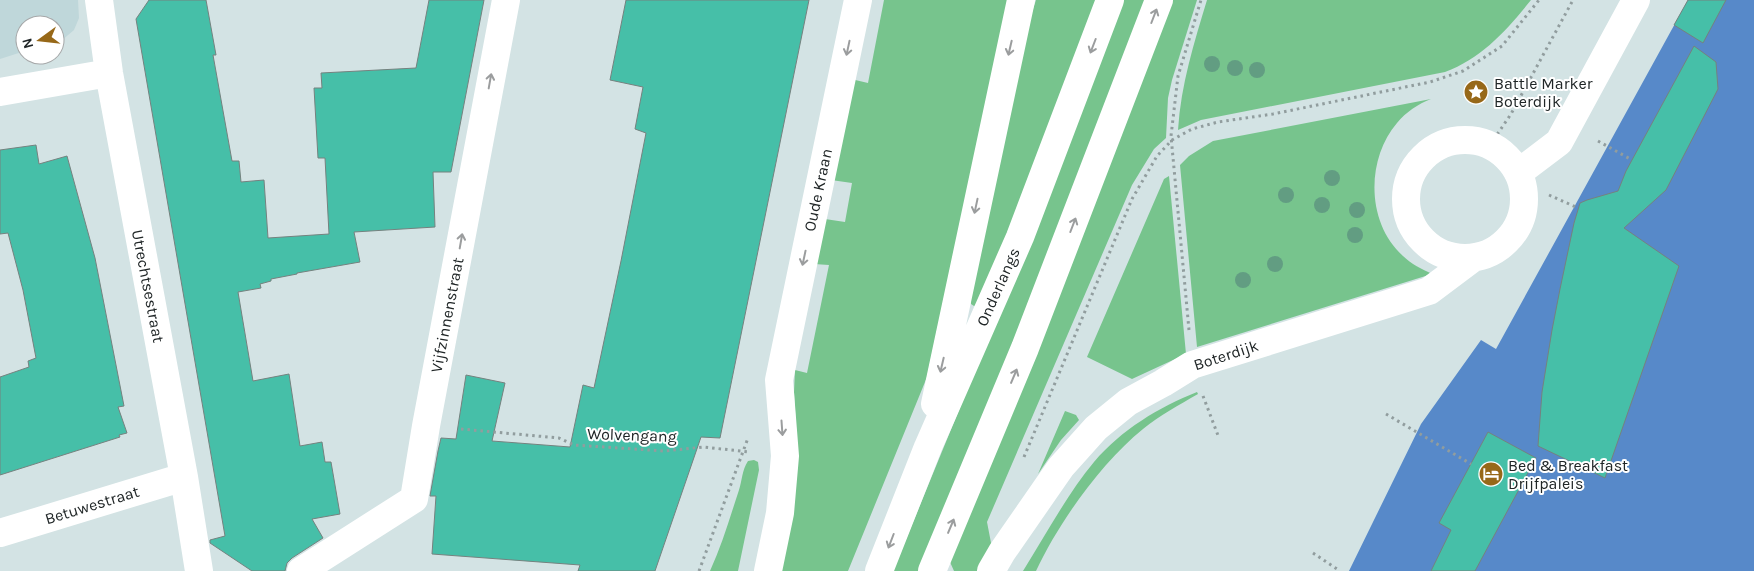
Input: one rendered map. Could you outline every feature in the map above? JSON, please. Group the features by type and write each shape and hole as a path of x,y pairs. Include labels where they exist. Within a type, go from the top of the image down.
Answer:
{"street":[{"name":"Utrechtsestraat","path":"99,0 108,73 184,477 199,571"},
{"name":"Vijfzinnenstraat","path":"301,571 414,499 506,0"},
{"name":"Oude Kraan","path":"785,456 779,380 858,0"},
{"path":"928,447 939,377 1021,0"},
{"name":"Onderlangs","path":"879,571 928,447 1020,237 1110,0"},
{"path":"932,571 1025,348 1160,0"},
{"path":"1518,173 1560,142 1636,0"},
{"path":"1,89 108,73"},
{"path":"1470,140 1490,145 1506,157 1518,173 1524,191 1523,210 1517,227 1505,242 1490,252 1473,258 1454,257 1437,251 1422,240 1410,222 1406,203 1408,182 1417,164 1431,150 1450,141 1470,140"},
{"name":"Boterdijk","path":"996,561 1061,467 1096,428 1128,402 1192,365 1429,291 1473,258"},
{"path":"768,571 780,512 785,456"},
{"name":"Betuwestraat","path":"0,532 184,477"}],"path":[{"path":"1201,0 1178,76 1172,140 1192,365 1219,438"},
{"path":"1020,466 1132,199 1156,156 1172,140 1192,129 1218,122 1273,114 1430,82 1464,71 1502,46 1540,0"},
{"path":"1490,145 1511,114 1573,0"},
{"path":"1608,147 1632,160"},
{"path":"1549,195 1578,208"},
{"path":"1386,414 1471,464"},
{"name":"Wolvengang","path":"459,429 559,438 574,445 664,451 704,447 785,456"},
{"path":"698,571 749,435"},
{"path":"1312,553 1340,571"}],"shaded area":[{"path":"0,0 78,0 79,18 74,30 65,38 65,15 15,15 15,54 0,59"}],"green space":[{"path":"884,0 1008,0 927,377 848,571 780,571 797,444 794,392 795,370 807,373 829,265 814,264 825,219 845,222 852,183 831,180 851,79 868,83"},
{"path":"1036,0 1097,0 980,304 974,306 971,304 970,299 1027,27"},
{"path":"1123,0 1147,0 1080,175 921,571 893,571 1044,203"},
{"path":"1171,0 1197,0 1172,80 1168,98 1166,138 1154,149 1132,185 987,522 992,548 977,571 954,571 950,562"},
{"path":"1207,0 1531,0 1503,33 1482,51 1471,59 1445,72 1201,120 1178,130 1185,80"},
{"path":"1431,99 1404,115 1387,138 1380,154 1374,191 1382,226 1391,242 1403,256 1432,274 1197,347 1180,165 1189,156 1213,141"},
{"path":"1169,176 1186,354 1132,379 1087,357 1164,179"},
{"path":"1197,392 1198,394 1149,424 1127,443 1082,494 1045,552 1036,571 1023,571 1075,487 1105,450 1128,430 1155,412"},
{"path":"1065,411 1076,415 1079,420 1061,440 1038,474"},
{"path":"754,460 758,462 759,470 738,571 710,571 726,531 744,468 748,461"}],"water":[{"path":"1688,0 1754,0 1754,571 1349,571 1421,424 1481,340 1496,349"}],"building":[{"path":"149,0 206,0 216,55 213,55 232,161 239,161 241,182 264,180 268,238 329,234 325,158 318,158 314,88 322,88 321,73 416,68 429,0 484,0 451,172 433,172 435,227 354,232 360,262 271,279 271,281 260,284 261,288 238,292 253,381 289,374 300,446 322,442 325,462 331,462 340,514 312,519 323,538 292,558 287,563 285,571 252,571 210,543 210,540 225,536 136,19"},
{"path":"626,0 809,0 720,438 701,437 655,571 578,571 580,565 432,554 436,496 430,496 438,451 441,438 456,439 466,375 505,383 492,441 570,447 583,385 594,388 646,133 635,129 643,87 610,80"},
{"path":"1688,0 1726,0 1703,43 1674,25"},
{"path":"1694,46 1716,62 1718,89 1666,190 1624,228 1679,266 1605,478 1538,446 1542,392 1560,289 1580,203 1618,191 1626,171"},
{"path":"36,145 39,164 67,156 95,258 124,406 118,407 127,433 119,435 120,437 0,475 0,377 29,367 28,361 36,358 23,290 8,233 0,234 0,150"},
{"path":"1488,432 1536,458 1475,571 1431,571 1451,530 1439,523"}],"place":[{"name":"Battle Marker Boterdijk","path":"1476,92"},
{"name":"Bed & Breakfast Drijfpaleis","path":"1491,474"}]}
